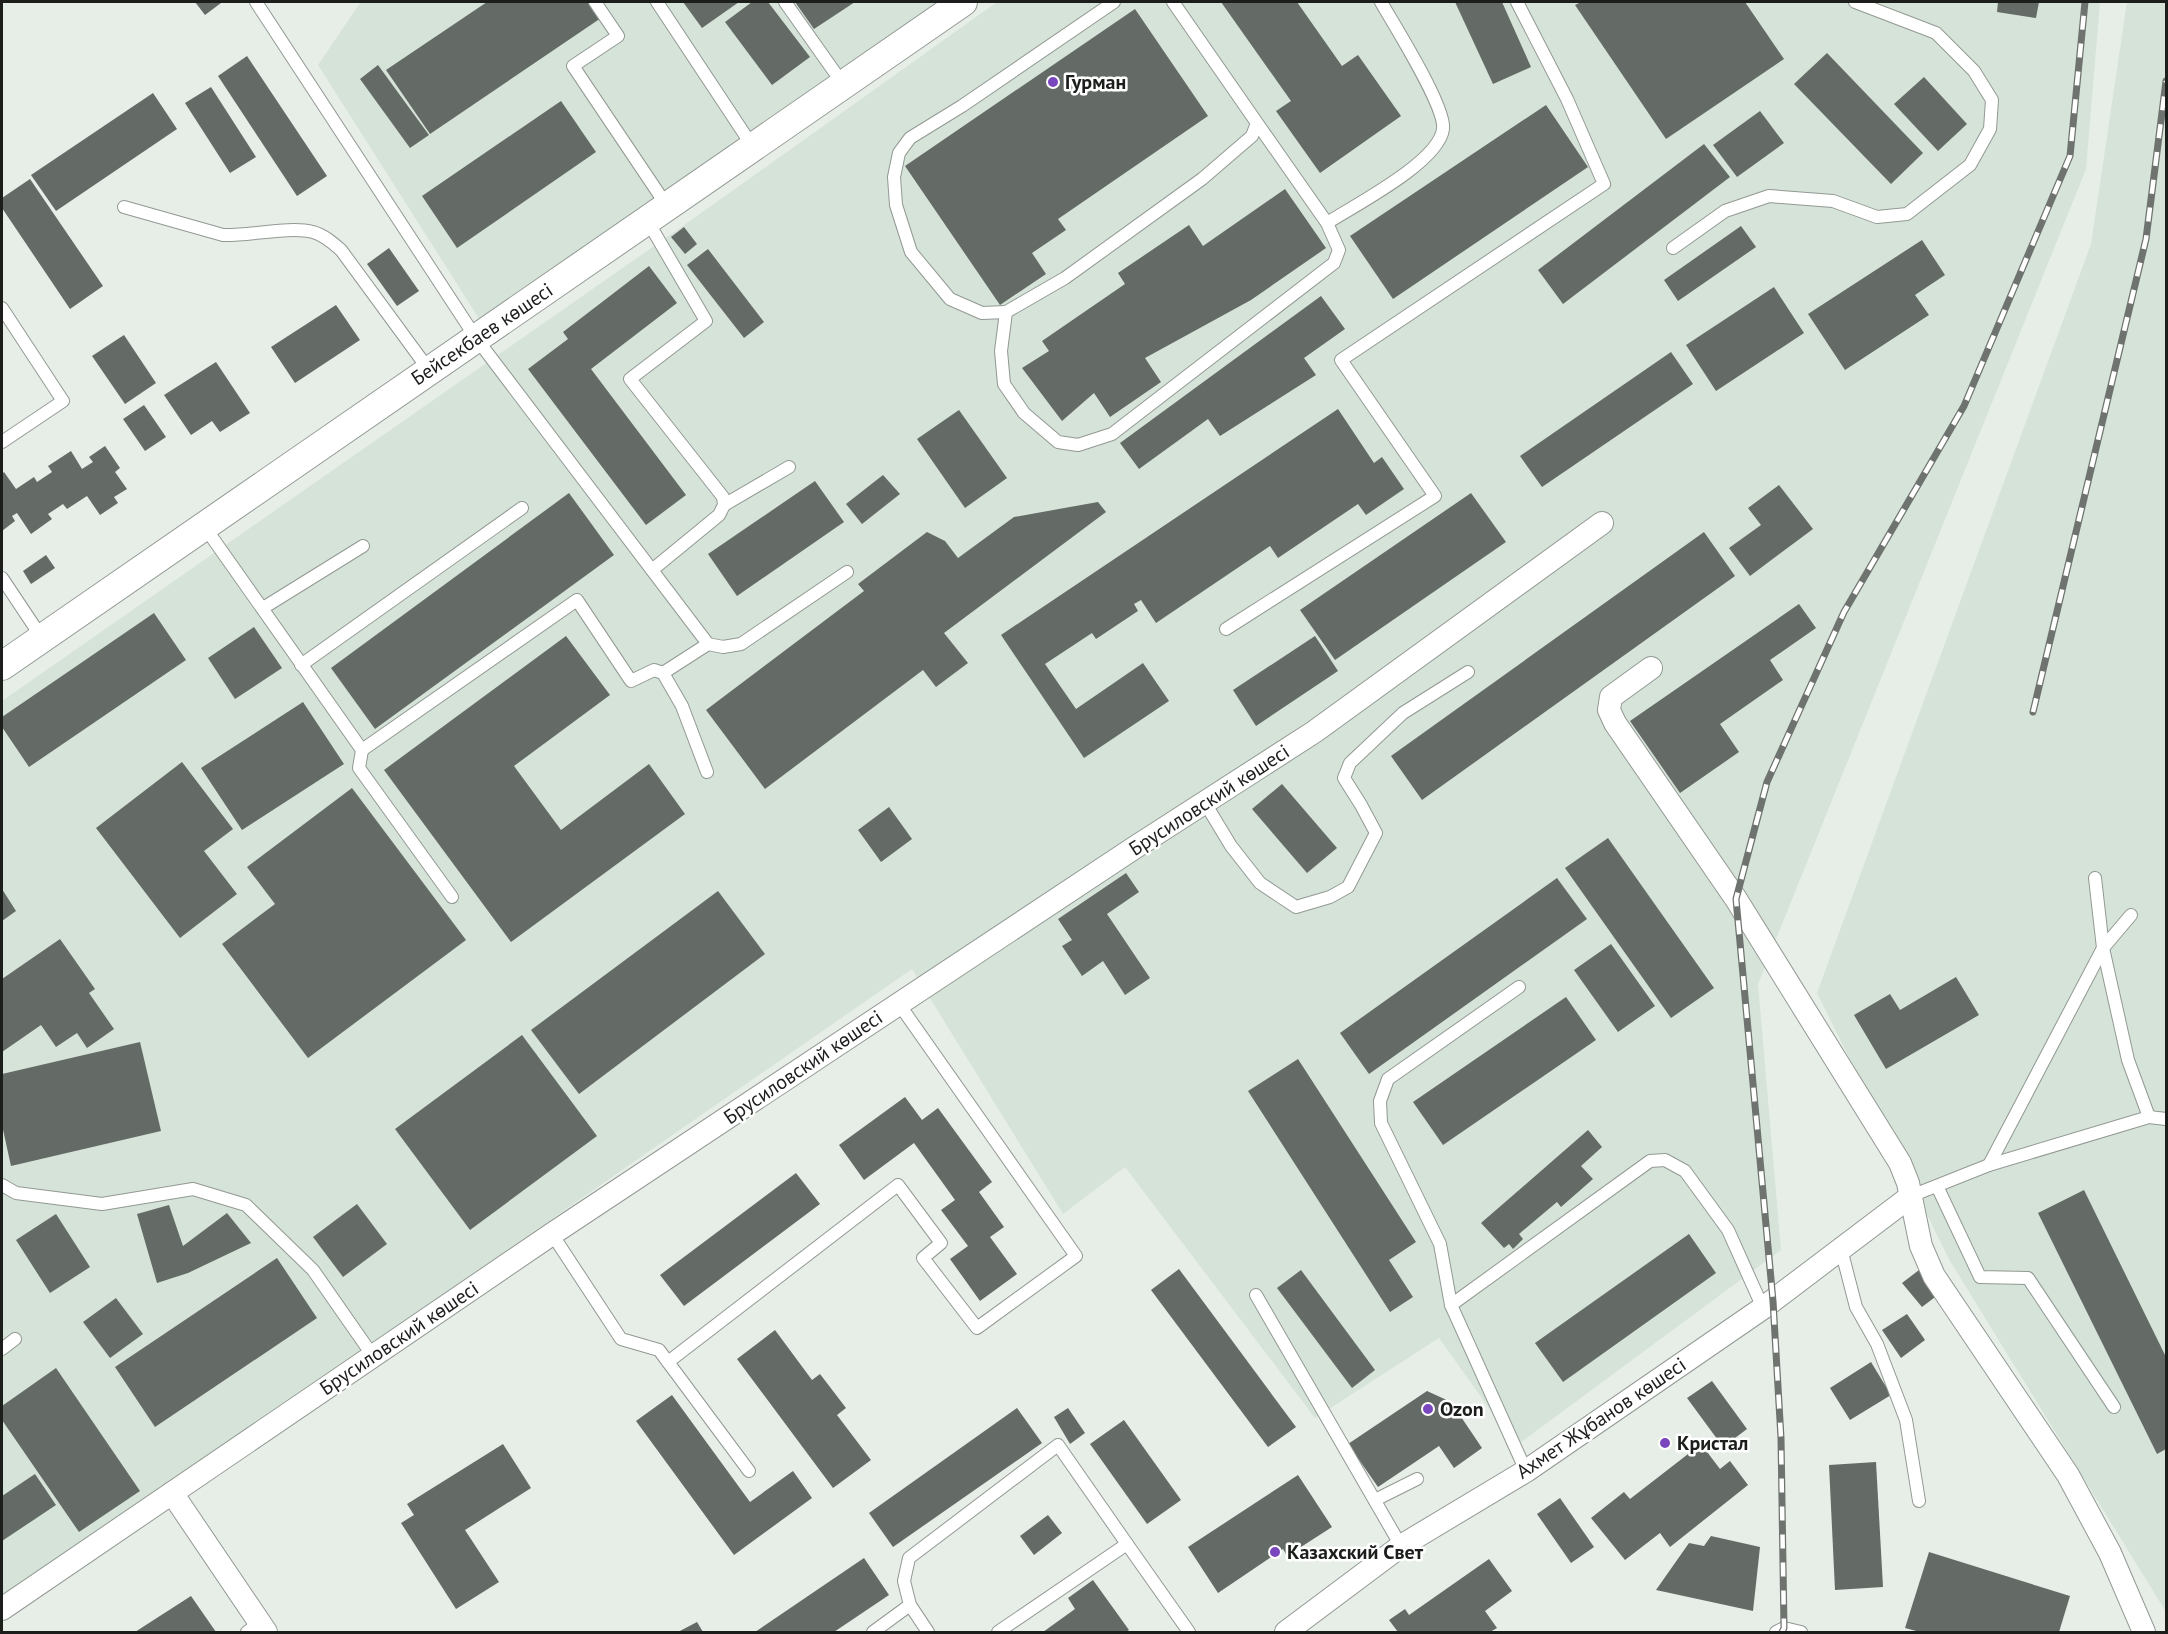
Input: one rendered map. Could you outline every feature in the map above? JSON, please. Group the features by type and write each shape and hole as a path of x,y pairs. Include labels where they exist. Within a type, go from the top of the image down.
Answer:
{"street":[{"name":"Бейсекбаев көшесі","path":"2,666 963,2"},
{"name":"Брусиловский көшесі","path":"2,1609 552,1234 1134,848 1314,732 1602,523"},
{"path":"1651,668 1611,697 1609,710 1615,723 1736,899 1900,1163 1908,1183 1921,1246 1934,1276 2068,1475 2110,1553 2144,1632"},
{"name":"Ахмет Жұбанов көшесі","path":"1286,1632 1401,1546 1526,1471 1763,1308 1911,1196"},
{"path":"172,1493 258,1629"}],"lane":[{"path":"256,2 476,338 708,644 723,647 741,644 847,572"},
{"path":"595,2 618,36 573,66 657,213 706,321 630,379 723,497 724,505"},
{"path":"657,2 753,147"},
{"path":"785,2 843,84"},
{"path":"1114,2 962,106 910,138 899,153 894,177 896,205 911,252 950,299 982,313 1006,312 1065,278 1202,179 1252,136 1257,123"},
{"path":"1006,312 1001,351 1004,384 1024,413 1058,442 1078,446 1112,434 1334,263 1339,250 1327,223 1173,2"},
{"path":"1327,223 1419,165 1436,147 1443,129 1440,108 1381,2"},
{"path":"1226,629 1436,496 1341,360 1604,184 1567,99 1517,2"},
{"path":"1672,248 1725,211 1769,196 1833,201 1877,217 1907,214 1970,165 1989,129 1992,100 1974,70 1936,33 1855,2"},
{"path":"124,207 223,235 284,231 312,232 323,236 341,250 429,370"},
{"path":"2,308 63,402 2,442"},
{"path":"652,570 719,515 724,505 789,467"},
{"path":"301,666 522,508"},
{"path":"204,526 362,750 359,768 452,897"},
{"path":"263,608 363,546"},
{"path":"2,578 42,638"},
{"path":"362,750 577,600 631,681 654,670 663,673 682,706 707,772"},
{"path":"663,673 708,644"},
{"path":"1206,803 1232,846 1260,883 1296,907 1330,897 1348,887 1376,834 1344,778 1350,763 1403,713 1468,672"},
{"path":"2095,878 2103,948 2128,1060 2149,1117"},
{"path":"1989,1165 2103,948 2131,915"},
{"path":"1519,987 1388,1079 1380,1101 1381,1123 1440,1244 1451,1305 1526,1471"},
{"path":"668,1362 898,1185 941,1244 923,1258 977,1328 1076,1256 899,1004"},
{"path":"1911,1196 1989,1165 2149,1117 2166,1119"},
{"path":"1451,1305 1650,1161 1665,1160 1685,1171 1728,1230 1763,1308"},
{"path":"2,1185 16,1193 102,1204 193,1189 246,1204 313,1269 373,1356"},
{"path":"1937,1186 1980,1277 2028,1278 2114,1407"},
{"path":"552,1234 621,1339 659,1350 749,1471"},
{"path":"1841,1249 1856,1307 1877,1344 1906,1420 1919,1501"},
{"path":"1256,1295 1401,1546"},
{"path":"2,1349 15,1339"},
{"path":"928,1632 910,1605 904,1581 909,1558 1058,1445 1189,1632"},
{"path":"1375,1500 1417,1479"},
{"path":"998,1632 1127,1544"},
{"path":"873,1632 910,1605"},
{"path":"1776,1632 1784,1628 1801,1632"}],"shaded area":[{"path":"359,2 961,2 485,328 318,65"},
{"path":"997,2 2100,2 2086,169 1758,984 1781,1250 1516,1446 1439,1338 1315,1418 1125,1167 1063,1214 912,969 2,1600 2,701 690,221"},
{"path":"2127,2 2166,2 2166,1612 1950,1261 1817,993 2091,244"}],"building":[{"path":"195,2 220,2 221,3 205,15"},
{"path":"487,2 590,2 601,18 430,134 386,70"},
{"path":"683,2 739,2 702,28"},
{"path":"752,2 768,2 810,57 772,85 725,22"},
{"path":"795,2 855,2 814,29"},
{"path":"1221,2 1297,2 1342,66 1358,55 1401,116 1320,173 1276,111 1291,101"},
{"path":"1455,2 1502,2 1531,67 1493,84"},
{"path":"1581,2 1745,2 1784,59 1666,139 1575,5"},
{"path":"1998,2 2039,2 2036,18 1997,12"},
{"path":"1135,9 1208,116 1058,219 1066,230 1032,253 1046,274 1000,305 905,166"},
{"path":"1827,53 1923,153 1891,184 1794,84"},
{"path":"247,56 327,176 297,196 218,76"},
{"path":"378,65 429,135 410,148 360,79"},
{"path":"1924,77 1967,124 1938,151 1894,104"},
{"path":"211,87 256,157 230,173 185,103"},
{"path":"153,93 177,129 56,211 31,175"},
{"path":"561,101 596,152 457,248 422,196"},
{"path":"1546,105 1588,167 1393,299 1350,236"},
{"path":"1760,111 1784,143 1737,177 1713,145"},
{"path":"1704,144 1730,177 1563,304 1538,270"},
{"path":"30,179 103,286 70,309 2,208 2,198"},
{"path":"1285,189 1326,248 1251,300 1145,358 1161,382 1110,417 1094,393 1062,421 1022,368 1049,351 1042,341 1125,284 1118,273 1189,225 1203,246"},
{"path":"1741,226 1756,247 1678,301 1664,280"},
{"path":"684,227 697,244 685,254 671,237"},
{"path":"1922,240 1945,275 1915,295 1929,315 1845,370 1808,314"},
{"path":"389,248 419,291 397,306 367,264"},
{"path":"708,249 764,322 744,338 687,265"},
{"path":"649,266 677,303 591,369 686,495 646,525 528,369 568,339 563,332"},
{"path":"1774,287 1804,333 1716,391 1686,345"},
{"path":"1321,296 1345,329 1304,358 1316,375 1220,436 1208,419 1139,469 1120,443"},
{"path":"336,305 360,340 295,383 271,347"},
{"path":"124,335 156,383 125,404 92,356"},
{"path":"1671,352 1693,384 1542,487 1520,456"},
{"path":"216,362 250,413 220,432 212,421 191,435 164,395"},
{"path":"144,405 166,437 145,451 123,419"},
{"path":"1338,409 1374,463 1382,457 1404,489 1366,515 1358,504 1278,558 1270,546 1156,623 1141,600 1134,604 1138,611 1096,639 1092,633 1045,664 1076,709 1143,663 1169,701 1084,758 1001,635"},
{"path":"959,410 1007,478 965,508 917,439"},
{"path":"105,446 120,468 115,472 127,489 114,497 118,503 100,515 87,496 67,509 63,504 48,514 52,519 31,534 17,513 12,516 15,521 2,531 2,474 4,472 16,489 34,477 37,482 52,472 48,466 71,451 82,469 93,462 89,457"},
{"path":"883,475 900,494 862,524 846,504"},
{"path":"815,481 844,522 737,596 708,554"},
{"path":"1779,485 1813,529 1750,576 1729,548 1761,525 1748,508"},
{"path":"569,493 614,555 375,729 331,668"},
{"path":"1471,493 1506,542 1335,660 1300,610"},
{"path":"1098,502 1106,512 944,633 968,663 936,687 923,670 765,789 706,710 864,591 858,584 927,532 945,541 958,558 1014,517"},
{"path":"1704,532 1735,576 1422,800 1391,756"},
{"path":"46,555 55,568 31,584 23,571"},
{"path":"1799,604 1816,628 1770,660 1783,680 1720,724 1739,752 1680,793 1630,721"},
{"path":"154,613 186,660 29,767 2,727 2,717"},
{"path":"254,627 282,668 235,699 208,658"},
{"path":"566,636 610,695 514,766 561,830 649,764 685,814 511,942 384,770"},
{"path":"1315,636 1338,671 1256,726 1233,690"},
{"path":"303,702 344,764 242,830 201,768"},
{"path":"182,762 233,829 204,851 237,894 180,938 96,828"},
{"path":"1282,784 1337,848 1307,873 1252,809"},
{"path":"352,788 466,940 308,1058 222,944 275,904 247,867"},
{"path":"889,807 912,839 881,862 858,830"},
{"path":"1608,838 1714,988 1671,1018 1565,868"},
{"path":"1126,873 1139,892 1107,914 1150,978 1125,995 1103,961 1082,976 1062,946 1072,940 1058,919"},
{"path":"1557,878 1587,919 1369,1074 1340,1033"},
{"path":"2,889 16,911 2,921"},
{"path":"718,891 765,954 579,1094 531,1030"},
{"path":"60,939 95,989 89,993 114,1029 87,1048 77,1033 56,1047 41,1025 2,1052 2,979"},
{"path":"1611,944 1655,1006 1618,1032 1574,970"},
{"path":"1956,977 1979,1015 1886,1069 1854,1015 1890,994 1900,1010"},
{"path":"1566,997 1596,1040 1443,1145 1413,1102"},
{"path":"522,1035 597,1136 470,1230 395,1129"},
{"path":"140,1042 161,1131 11,1166 2,1125 2,1074"},
{"path":"1298,1059 1416,1242 1389,1260 1413,1297 1390,1312 1248,1091"},
{"path":"905,1097 922,1120 938,1108 992,1182 979,1192 1004,1227 990,1237 1017,1274 980,1301 950,1259 968,1246 941,1210 955,1200 914,1143 864,1180 839,1145"},
{"path":"1588,1130 1602,1147 1581,1166 1593,1179 1561,1207 1557,1202 1519,1234 1523,1239 1513,1249 1509,1244 1504,1248 1481,1223"},
{"path":"796,1173 820,1204 684,1306 660,1275"},
{"path":"2084,1190 2166,1357 2166,1449 2157,1454 2038,1213"},
{"path":"357,1204 387,1244 343,1277 313,1237"},
{"path":"169,1205 183,1246 227,1213 251,1243 188,1273 157,1283 137,1214"},
{"path":"56,1214 90,1267 50,1293 16,1240"},
{"path":"1689,1234 1716,1273 1563,1382 1535,1343"},
{"path":"277,1258 317,1318 155,1427 115,1367"},
{"path":"1923,1267 1943,1291 1922,1307 1902,1283"},
{"path":"1179,1269 1296,1427 1268,1447 1151,1290"},
{"path":"1301,1270 1375,1370 1352,1388 1277,1288"},
{"path":"116,1298 143,1334 110,1358 83,1322"},
{"path":"1907,1314 1925,1340 1901,1358 1882,1330"},
{"path":"775,1330 812,1380 820,1374 846,1408 837,1415 871,1460 833,1488 737,1359"},
{"path":"1871,1362 1891,1395 1850,1420 1830,1388"},
{"path":"56,1368 140,1491 79,1532 2,1420 2,1406"},
{"path":"1712,1381 1747,1429 1723,1447 1687,1398"},
{"path":"1427,1391 1451,1402 1482,1448 1454,1468 1439,1446 1378,1487 1348,1444"},
{"path":"672,1395 750,1502 793,1471 812,1498 734,1555 636,1421"},
{"path":"1017,1408 1042,1443 893,1547 869,1513"},
{"path":"1068,1408 1085,1433 1070,1444 1054,1417"},
{"path":"1124,1420 1181,1500 1147,1524 1090,1444"},
{"path":"503,1444 531,1488 465,1530 499,1582 456,1609 401,1523 414,1515 407,1504"},
{"path":"1701,1444 1720,1469 1730,1461 1748,1485 1670,1547 1660,1533 1625,1560 1591,1518 1624,1492 1630,1499"},
{"path":"1876,1462 1883,1587 1835,1590 1829,1465"},
{"path":"35,1474 56,1505 2,1541 2,1496"},
{"path":"1298,1475 1332,1527 1287,1556 1283,1549 1218,1593 1188,1547"},
{"path":"1560,1498 1594,1547 1571,1563 1537,1514"},
{"path":"1048,1515 1062,1533 1034,1555 1020,1536"},
{"path":"1711,1536 1760,1547 1753,1611 1656,1590 1689,1543 1704,1546"},
{"path":"1929,1552 2070,1596 2059,1632 1920,1632 1905,1628"},
{"path":"864,1558 889,1595 834,1632 755,1632"},
{"path":"1489,1559 1512,1591 1485,1611 1497,1628 1490,1632 1398,1632 1389,1620 1405,1609 1409,1615"},
{"path":"1093,1580 1129,1630 1126,1632 1043,1632 1075,1609 1068,1598"},
{"path":"191,1596 216,1632 135,1632"},
{"path":"697,1622 703,1632 678,1632"}],"railway":[{"path":"1782,1632 1784,1628 1781,1438 1773,1301 1736,899 1767,782 1844,612 1964,406 2070,156 2085,2"},
{"path":"2033,712 2146,239 2166,81"}],"place":[{"name":"Гурман","path":"1053,82"},
{"name":"Ozon","path":"1428,1409"},
{"name":"Кристал","path":"1665,1443"},
{"name":"Казахский Свет","path":"1275,1552"}]}
